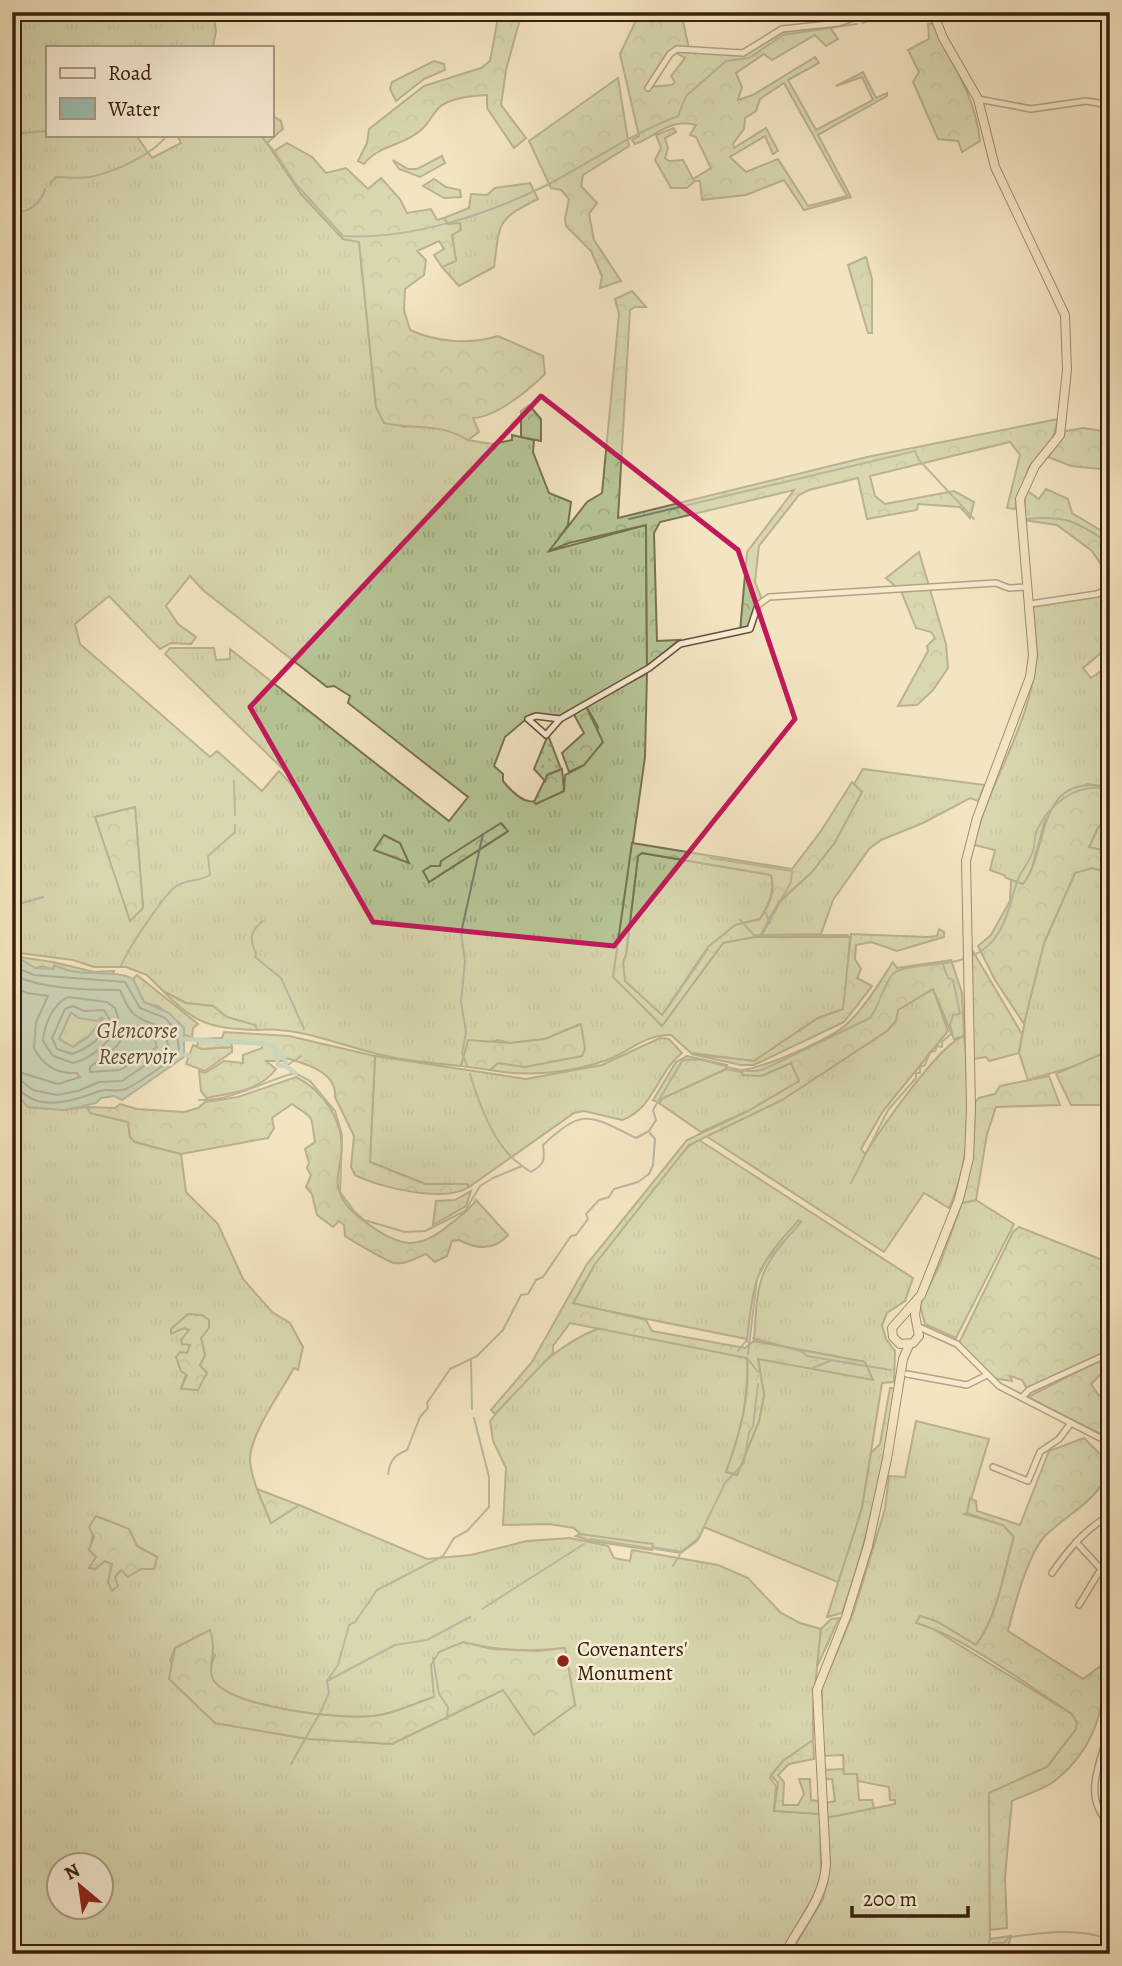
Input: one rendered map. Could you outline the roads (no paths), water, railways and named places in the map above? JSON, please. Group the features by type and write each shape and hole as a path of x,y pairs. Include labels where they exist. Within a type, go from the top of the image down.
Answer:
{"highway":[{"path":"909,1343 892,1333 894,1324 917,1301 959,1199 969,1158 971,1108 965,887 970,840 1030,677 1033,655 1020,499 1035,466 1060,435 1067,370 1066,324 1060,299 995,167 978,99 943,37 933,12"},
{"path":"786,1953 813,1909 823,1885 826,1864 817,1690 846,1617 868,1546 887,1459 903,1359 918,1324 917,1301"},
{"path":"901,1318 918,1324"}],"street":[{"path":"648,88 670,54 677,49 743,53 782,29 839,23 870,12"},
{"path":"978,99 1031,108 1086,101 1110,105"},
{"path":"560,719 536,716 528,719 546,734 560,719 649,668 680,644 747,631 758,605 769,597 996,583 1009,588 1027,587"},
{"path":"1030,604 1097,594 1110,588"},
{"path":"918,1324 957,1344 985,1376 999,1387 1110,1443"},
{"path":"909,1343 938,1336"},
{"path":"1022,1397 1030,1390 1110,1353"},
{"path":"907,1374 967,1385 985,1376"},
{"path":"993,1467 1028,1481 1040,1452 1059,1439 1071,1423"},
{"path":"1052,1573 1076,1542 1110,1515"},
{"path":"1076,1542 1101,1569 1079,1605"},
{"path":"1110,1721 1093,1783 1099,1811 1110,1825"}],"water":[{"name":"Glencorse Reservoir","path":"12,959 22,960 35,968 54,969 54,965 75,972 116,974 133,979 144,1002 169,1013 184,1028 184,1057 122,1100 114,1096 101,1098 96,1103 65,1110 28,1107 18,1096 12,1096","holes":["71,1012 79,1018 97,1021 102,1017 103,1019 88,1037 73,1047 59,1039"]}],"waterway":[{"path":"863,23 884,12"},
{"path":"261,136 295,183 343,236 420,230 473,216 522,197 643,131 678,116 686,96 726,61 749,58 783,35 857,24"},
{"path":"22,133 46,131"},
{"path":"50,184 56,177 90,177 121,167 143,156 166,136"},
{"path":"12,214 33,207 45,189"},
{"path":"629,519 915,451 919,460 974,519"},
{"path":"1027,519 1062,519 1089,530 1110,544"},
{"path":"1110,724 1110,740"},
{"path":"972,956 991,943 1002,926 1017,881 1033,851 1037,830 1048,813 1071,794 1100,788 1110,777"},
{"path":"234,781 235,815"},
{"path":"121,966 146,923 172,890 182,883 210,875 208,856 235,832 235,825"},
{"path":"467,1065 462,1053 466,1032 461,1002 465,961 461,933 483,834"},
{"path":"710,858 792,871 791,882 762,935"},
{"path":"12,906 43,897"},
{"path":"765,911 770,923"},
{"path":"740,920 754,935 848,935"},
{"path":"263,921 255,928 252,936 255,957 281,978 304,1029"},
{"path":"665,1012 708,949"},
{"path":"199,1100 236,1094 295,1073 310,1081 335,1111 342,1135 340,1192 354,1211 364,1220 405,1232 425,1231 465,1211 480,1186 493,1178 522,1166 531,1172 536,1169 543,1161 543,1145 578,1120 597,1120 636,1138 649,1131 656,1120 653,1110 682,1061 702,1060 742,1070 762,1070 870,1018 889,979 898,971 963,959"},
{"path":"851,1183 888,1110 916,1078 916,1073 920,1073 920,1067 925,1065 930,1052 935,1051 937,1046 942,1047 942,1042 952,1033 950,1025 953,1015 960,1014 953,980 948,978 943,965"},
{"path":"184,1039 267,1044 280,1052 286,1066 295,1073"},
{"path":"275,1051 278,1065 285,1066"},
{"path":"185,1055 190,1056"},
{"path":"286,1066 301,1056"},
{"path":"470,1074 496,1137 503,1148 521,1165"},
{"path":"388,1474 393,1459 407,1450 420,1417 428,1408 427,1403 450,1369 477,1356 503,1330 521,1295 528,1294 536,1280 543,1277 571,1236 576,1235 588,1219 586,1214 599,1200 609,1197 614,1189 638,1182 649,1174 653,1165 655,1139 650,1133"},
{"path":"748,1354 757,1279 767,1260 800,1223"},
{"path":"753,1338 803,1352 807,1356 891,1370"},
{"path":"738,1351 746,1341 749,1342"},
{"path":"748,1359 758,1372"},
{"path":"813,1368 832,1360"},
{"path":"471,1361 472,1409"},
{"path":"588,1541 591,1539 681,1553 697,1541 725,1483 744,1463 749,1432 753,1426 758,1384"},
{"path":"327,1681 338,1665 349,1625 355,1622 377,1590 443,1556 454,1538 467,1531 489,1507 489,1477 474,1418"},
{"path":"482,1609 584,1544"},
{"path":"673,1566 680,1554"},
{"path":"291,1764 329,1693 327,1681 395,1645 427,1640 470,1617"},
{"path":"433,1658 439,1694 448,1707 447,1719"},
{"path":"993,1943 1004,1943 1009,1937 1059,1932 1084,1933 1108,1939"}],"place":[{"name":"Covenanters' Monument","path":"563,1661"}]}
